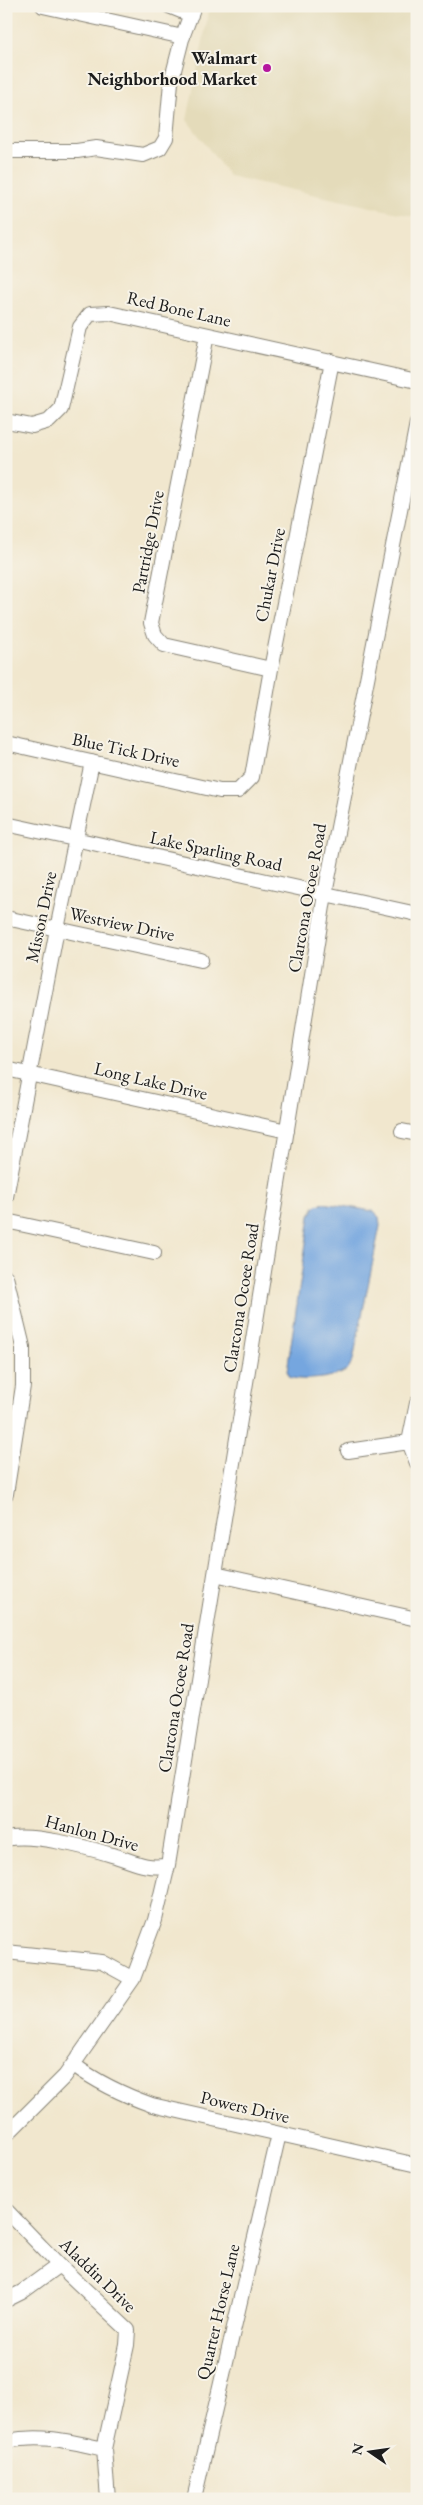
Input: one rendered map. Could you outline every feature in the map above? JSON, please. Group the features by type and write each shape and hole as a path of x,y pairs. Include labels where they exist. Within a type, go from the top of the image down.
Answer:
{"street":[{"path":"43,6 182,37"},
{"path":"6,151 77,151 96,148 143,155 152,153 160,148 166,138 171,82 182,37 193,10 169,6"},
{"name":"Red Bone Lane","path":"6,421 32,426 49,421 61,410 80,327 90,314 109,313 417,381"},
{"name":"Partridge Drive","path":"207,335 151,623 155,635 164,645 270,669"},
{"name":"Chukar Drive","path":"238,791 252,777 270,669 332,362"},
{"name":"Clarcona Ocoee Road","path":"6,2134 74,2065 133,1979 156,1920 168,1864 216,1574 325,894 417,423"},
{"name":"Blue Tick Drive","path":"6,743 220,791 238,791"},
{"name":"Misson Drive","path":"6,1197 57,929 92,762"},
{"name":"Lake Sparling Road","path":"6,824 417,914"},
{"name":"Westview Drive","path":"6,918 201,960"},
{"name":"Long Lake Drive","path":"6,1069 287,1131"},
{"path":"402,1131 417,1134"},
{"path":"6,1221 154,1253"},
{"path":"6,1277 23,1347 23,1376 6,1494"},
{"path":"417,1403 409,1442 417,1463"},
{"path":"348,1451 409,1442"},
{"path":"216,1574 417,1619"},
{"name":"Hanlon Drive","path":"6,1839 27,1836 112,1855 138,1865 155,1868 168,1864"},
{"path":"6,1952 102,1962 133,1979"},
{"name":"Powers Drive","path":"74,2065 90,2077 118,2092 152,2105 417,2165"},
{"name":"Quarter Horse Lane","path":"194,2499 279,2134"},
{"name":"Aladdin Drive","path":"6,2210 59,2265 128,2330 128,2346 104,2449 108,2499"},
{"path":"6,2300 22,2292 59,2265"},
{"path":"6,2441 29,2436 52,2438 104,2449"}],"shaded area":[{"path":"210,6 417,6 417,217 229,176 187,120"}],"water":[{"path":"323,1203 373,1211 379,1217 380,1226 350,1367 343,1373 328,1377 302,1379 290,1377 287,1371 310,1216 315,1206"}],"place":[{"name":"Walmart Neighborhood Market","path":"267,68"}]}
